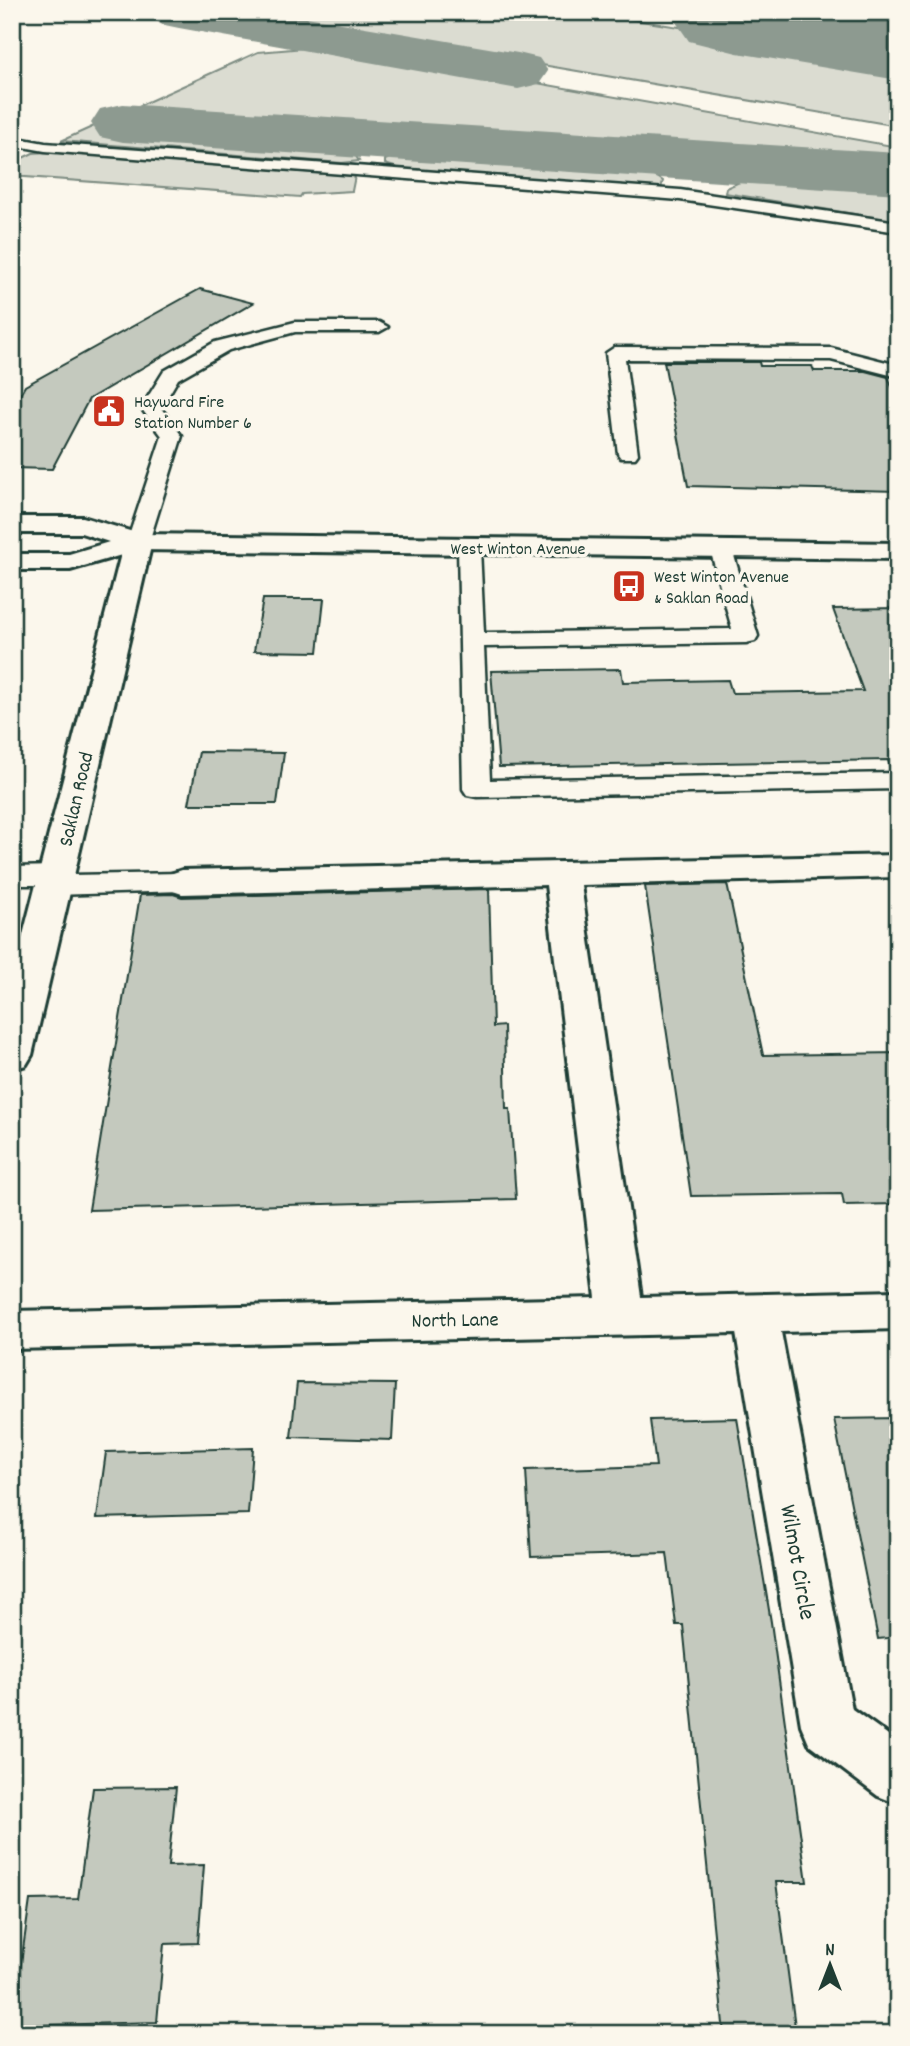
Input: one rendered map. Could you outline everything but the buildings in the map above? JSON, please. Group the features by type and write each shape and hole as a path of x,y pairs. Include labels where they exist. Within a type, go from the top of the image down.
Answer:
{"street":[{"name":"West Winton Avenue","path":"12,525 83,525 138,542 898,551"},
{"name":"West Winton Avenue","path":"14,566 70,562 138,542"},
{"name":"Saklan Road","path":"12,1055 138,542"},
{"path":"182,882 898,866"},
{"path":"562,875 621,1316"},
{"name":"North Lane","path":"12,1330 898,1310"},
{"name":"Wilmot Circle","path":"755,1313 828,1725 898,1776"}],"lane":[{"path":"17,145 680,195 898,227"},
{"path":"138,542 172,436 151,408 171,375 222,346 295,327 379,327"},
{"path":"628,454 615,353 831,354 898,371"},
{"path":"469,548 477,789 898,781"},
{"path":"472,640 746,636 721,549"},
{"path":"12,876 56,880 182,882"}],"shaded area":[{"path":"234,12 583,12 898,61 898,126"},
{"path":"328,46 898,147 898,165 135,114 101,130 334,146 355,155 359,161 342,163 61,141 258,52"},
{"path":"33,153 355,176 352,191 302,194 300,197 12,176 12,163"},
{"path":"429,153 589,163 648,174 663,181 661,188 401,169 385,164 385,160 398,155"},
{"path":"777,176 898,184 898,221 725,193 726,188 744,180"}],"taxiway":[{"path":"179,12 518,71"},
{"path":"123,123 898,174"}],"runway":[{"path":"737,12 898,37"}],"place":[{"name":"Hayward Fire Station Number 6","path":"109,411"},
{"name":"West Winton Avenue & Saklan Road","path":"629,586"}]}
